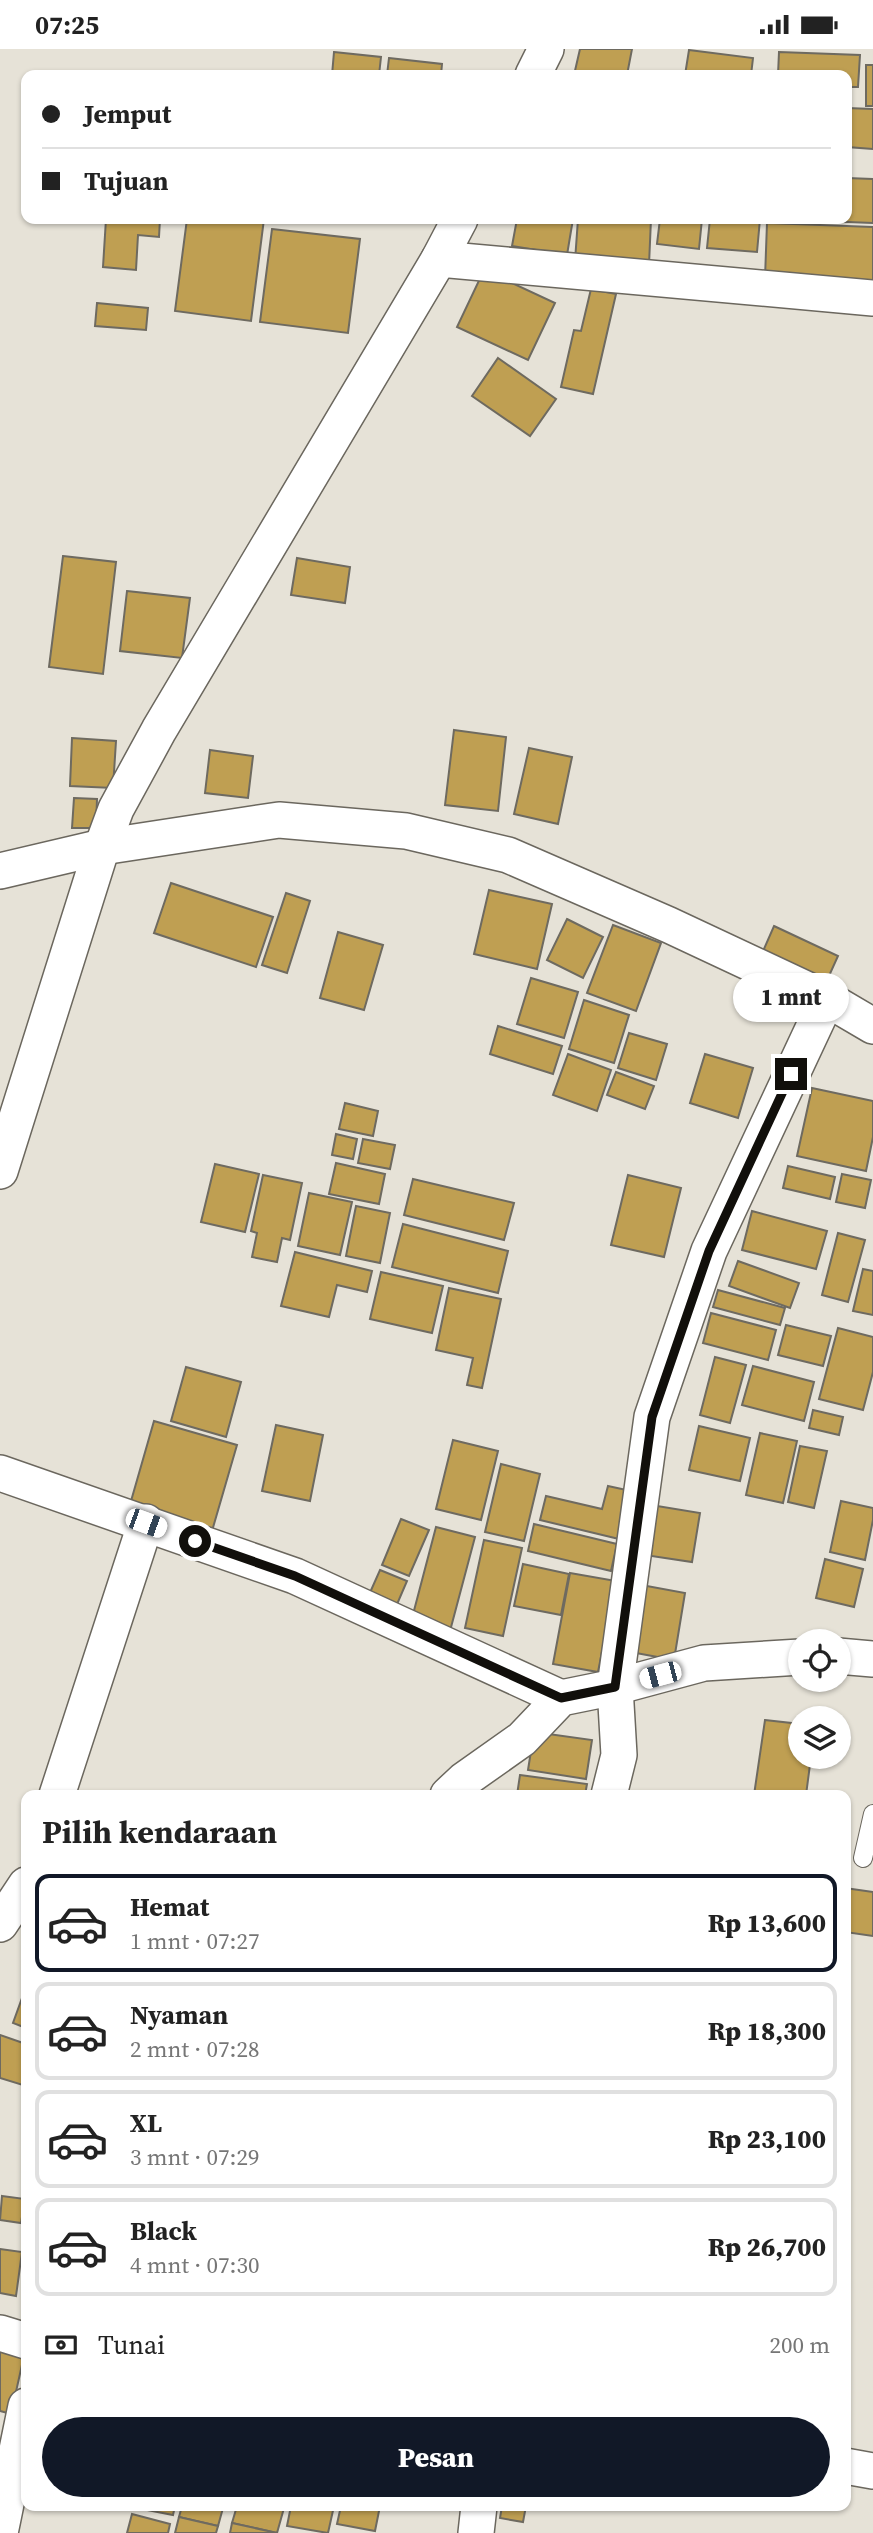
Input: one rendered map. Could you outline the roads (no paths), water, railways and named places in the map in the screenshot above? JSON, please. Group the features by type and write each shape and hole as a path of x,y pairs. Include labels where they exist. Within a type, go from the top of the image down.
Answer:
{"street":[{"path":"536,70 546,49"},
{"path":"0,1171 116,809 159,730 457,224"},
{"path":"439,259 873,298"},
{"path":"0,870 102,847 279,820 406,831 508,855 669,925 827,999 873,1026"},
{"path":"610,1790 619,1755 615,1687 652,1417 709,1251 827,999"},
{"path":"0,1473 295,1576 561,1698"},
{"path":"59,1790 146,1523"},
{"path":"851,1657 873,1659"},
{"path":"453,1790 522,1739 561,1698 615,1687 704,1663 788,1658"},
{"path":"0,1924 21,1892"},
{"path":"0,2333 21,2339"},
{"path":"0,2533 21,2430"},
{"path":"475,2533 478,2511"}],"lane":[{"path":"863,1858 873,1814"}]}
